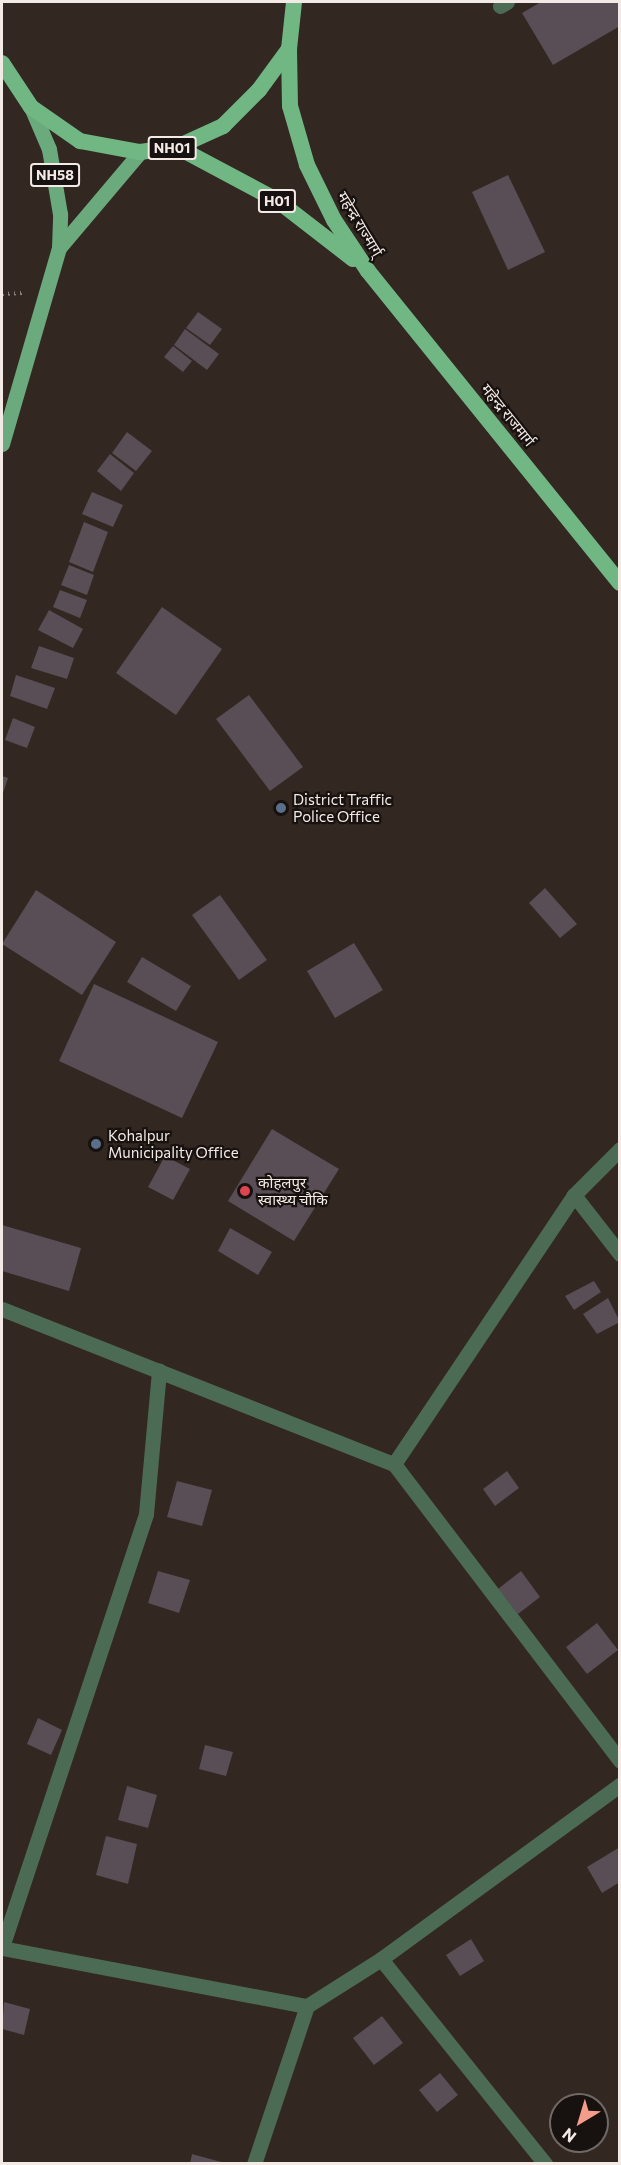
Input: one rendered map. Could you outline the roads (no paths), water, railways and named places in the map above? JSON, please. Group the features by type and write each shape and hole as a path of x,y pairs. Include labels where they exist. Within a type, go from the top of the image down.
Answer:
{"highway":[{"name":"NH01","path":"2,63 31,106 81,141 140,152 177,147 223,126 259,90 289,49 296,3"},
{"name":"महेन्द्र राज्मार्ग्","path":"289,49 290,106 307,165 334,220 368,271"},
{"name":"महेन्द्र राज्मार्ग्","path":"177,147 278,201 368,271"},
{"name":"महेन्द्र राजमार्ग","path":"368,271 620,583"}],"main road":[{"name":"NH58","path":"2,444 59,249 60,214 50,149 31,106"},
{"name":"NH58","path":"59,249 140,152"}],"street":[{"path":"394,1464 574,1195 620,1149"},
{"path":"574,1195 620,1254"},
{"path":"2,1309 394,1464 620,1761"},
{"path":"159,1371 146,1514 2,1947 307,2006"},
{"path":"254,2163 307,2006 381,1959 620,1785"},
{"path":"381,1959 545,2163"}],"place":[{"name":"District Traffic Police Office","path":"281,808"},
{"name":"Kohalpur Municipality Office","path":"96,1144"},
{"name":"कोहलपुर स्वास्थ्य चौकि","path":"245,1191"}]}
